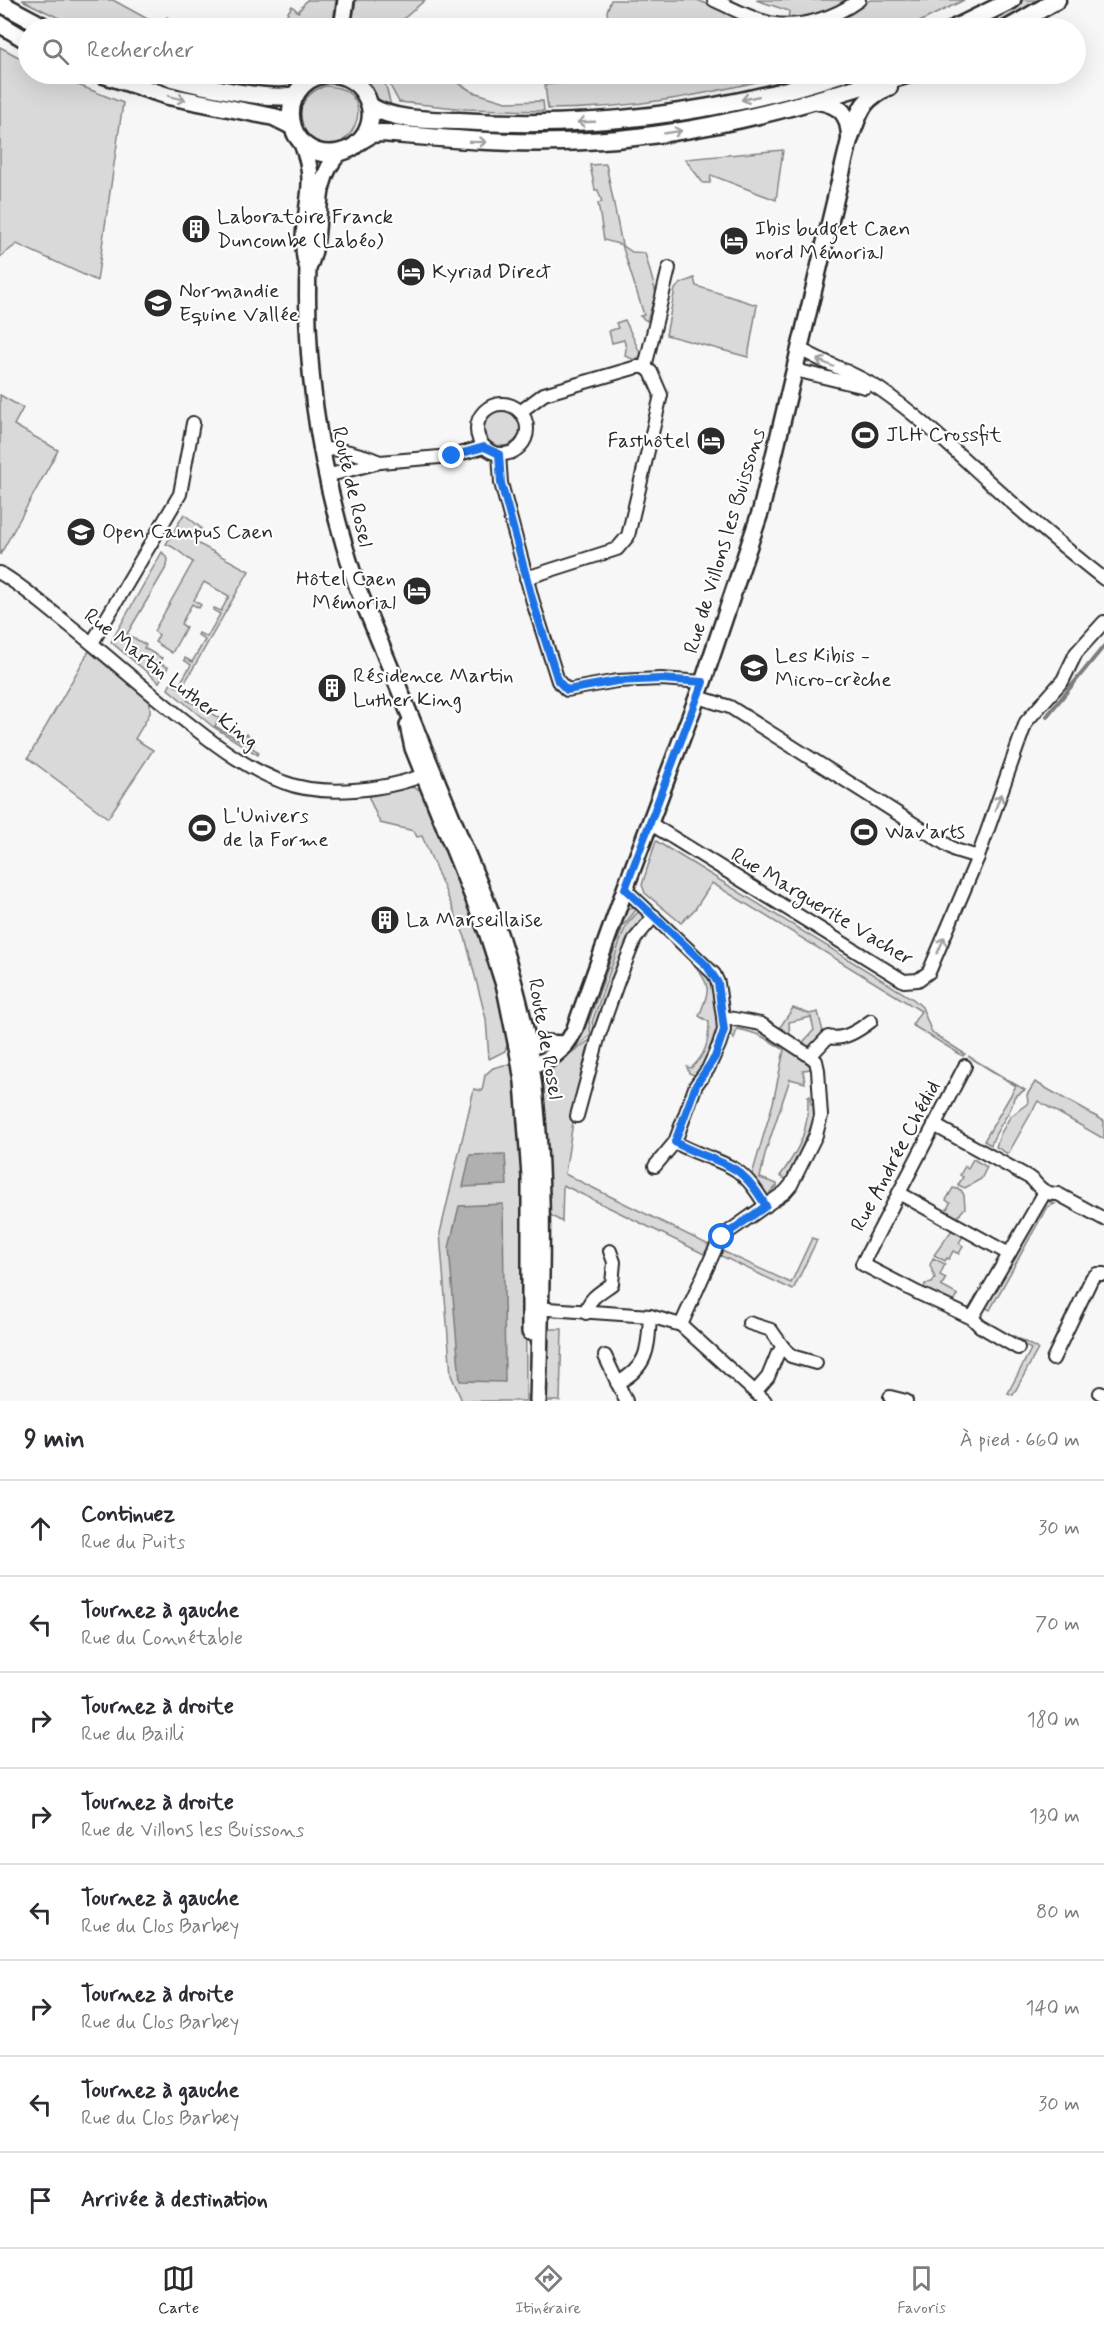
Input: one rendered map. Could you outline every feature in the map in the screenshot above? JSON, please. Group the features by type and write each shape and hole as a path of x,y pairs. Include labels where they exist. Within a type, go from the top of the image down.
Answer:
{"main road":[{"path":"975,18 1012,0"},
{"path":"1026,18 1057,0"},
{"path":"0,3 28,18"},
{"path":"0,24 18,35"},
{"path":"131,84 168,96 274,117 292,126"},
{"path":"197,84 279,97 295,94"},
{"path":"306,84 295,94 290,110 292,126 302,141 319,152 339,153 350,149 372,134 381,133 498,142 564,142 625,138 726,123 818,101 876,84"},
{"path":"358,84 370,106 370,121 360,141"},
{"path":"370,106 384,113 410,117 507,124 614,120 707,107 762,96 805,84"},
{"path":"850,138 868,99 894,84"},
{"path":"818,101 835,105 845,113 850,138"}],"street":[{"path":"343,18 346,0"},
{"path":"714,0 757,18"},
{"path":"825,18 841,12 859,0"},
{"name":"Rue de Villons les Buissons","path":"526,1056 549,1060 570,1040 701,690 767,489 850,138"},
{"name":"Route de Rosel","path":"302,141 310,171 303,256 308,268 308,356 320,449 341,536 355,579 405,704 413,748 429,772 497,927 513,977 539,1147 530,1401"},
{"name":"Route de Rosel","path":"308,268 314,255 322,181 330,163 339,153"},
{"path":"645,367 669,268"},
{"path":"800,349 818,360 869,382 920,419 1034,522 1104,579"},
{"path":"520,412 544,394 638,367 645,367 651,372 661,395 628,536 617,549 526,578"},
{"path":"795,370 848,381 888,396"},
{"path":"326,476 380,462 452,456 484,447 499,454 511,452 524,441 527,424 520,412 506,404 486,409 479,418 477,430 484,447"},
{"path":"92,643 180,494 193,423"},
{"path":"320,449 357,454 380,462"},
{"path":"499,454 501,483 526,578 561,687 567,690 617,681 661,679 701,690 955,850 978,857"},
{"name":"Rue Martin Luther King","path":"0,573 92,643 220,748 255,770 285,783 355,791 379,788 429,772"},
{"name":"Rue Marguerite Vacher","path":"651,824 904,981 918,980 929,972 978,857 1026,722 1063,680 1076,653 1104,622"},
{"path":"625,889 714,974 718,983 723,1017 724,1030 719,1045 708,1069 696,1085 675,1142 655,1166"},
{"path":"577,1116 599,1035 618,981 635,939 654,916"},
{"path":"681,1325 722,1237 791,1185 819,1125 822,1107 816,1061 761,1024 723,1017"},
{"path":"810,1056 828,1037 834,1039 856,1032 871,1021"},
{"name":"Rue Andrée Chédid","path":"965,1066 862,1264 972,1318"},
{"path":"934,1125 1032,1179 1045,1192 1051,1195 1058,1194 1104,1219"},
{"path":"675,1142 687,1150 736,1170 757,1192 766,1206"},
{"path":"1018,1348 980,1326 972,1318 1045,1192"},
{"path":"899,1193 1009,1254"},
{"path":"586,1313 588,1304 594,1297 612,1284 614,1262 610,1251"},
{"path":"1053,1359 1092,1278 1097,1274 1104,1274"},
{"path":"535,1308 650,1316 681,1325 765,1401"},
{"name":"Route de Rosel","path":"535,1308 538,1401"},
{"path":"617,1383 630,1376 647,1354 650,1316"},
{"path":"749,1323 771,1330 790,1356 816,1363"},
{"path":"755,1392 768,1377 777,1354 783,1347"},
{"path":"605,1356 626,1401"},
{"path":"890,1397 906,1401"}],"shaded area":[{"path":"22,0 113,0 146,18 59,18"},
{"path":"307,0 336,0 333,18 284,18 292,6 298,12"},
{"path":"356,0 425,0 404,18 353,18"},
{"path":"611,0 697,0 741,18 608,18 607,11"},
{"path":"756,0 850,0 805,17 788,18 789,11"},
{"path":"870,0 964,0 927,18 843,18"},
{"path":"1023,0 1040,0 1006,18 988,18"},
{"path":"0,47 18,57 18,84 76,84 123,103 97,281 17,244 0,257"},
{"path":"364,84 384,84 391,106 379,101"},
{"path":"389,84 460,84 473,92 506,102 543,101 544,111 466,109 399,102"},
{"path":"747,84 641,103 548,109 545,85"},
{"path":"325,86 344,90 355,100 358,113 355,126 347,137 336,144 322,144 308,135 300,121 299,113 305,100 317,89"},
{"path":"760,101 763,110 720,120 566,138 394,129 395,120 444,125"},
{"path":"783,150 776,200 711,175 710,183 703,183 685,159"},
{"path":"606,164 622,245 604,240 598,203 602,202 598,190 595,190 590,165"},
{"path":"622,245 632,252 645,253 656,293 647,321 640,316 644,315"},
{"path":"694,278 696,286 757,305 748,357 666,335 675,289 680,284"},
{"path":"625,320 641,355 635,360 625,356 624,340 612,343 609,331 618,328 616,323"},
{"path":"0,395 23,408 14,425 58,450 0,555"},
{"path":"502,410 515,415 520,428 515,441 502,446 489,441 484,428 489,415"},
{"path":"184,514 201,528 195,542 249,571 183,686 192,692 187,700 219,718 215,726 241,741 246,734 256,740 252,748 259,752 258,755 212,726 168,689 171,683 178,687 191,665 184,660 185,658 192,662 205,640 198,635 199,633 207,637 220,614 213,610 214,608 221,611 229,596 204,582 194,600 201,605 199,608 192,604 181,624 186,627 172,653 155,642 159,635 154,631 193,562 166,544"},
{"path":"162,552 168,559 167,566 127,634 146,645 144,648 162,658 159,663 168,667 159,682 111,642"},
{"path":"89,651 150,702 150,713 135,739 153,750 108,818 28,758"},
{"path":"411,787 424,791 493,960 509,1040 505,1051 489,1059 486,1019 465,937 422,836 417,837 414,831 380,823 369,798 369,795"},
{"path":"656,841 913,999 922,1007 932,1033 965,1054 963,1056 912,1025 921,1011 712,883 695,909 681,923 645,893 642,885"},
{"path":"637,907 623,926 589,1021 591,1035 574,1049 622,915 628,908"},
{"path":"640,910 645,920 594,1031 592,1022 623,933 628,923"},
{"path":"703,968 714,984 719,1029 715,1032 706,1060 702,1065 703,1069 694,1075 689,1073 687,1067 691,1068 703,1053 709,1029 709,1022 699,1016 707,992 706,982 698,970"},
{"path":"793,1008 810,1014 818,1012 824,1036 810,1050 804,1045 804,1041 814,1030 811,1017 789,1022 790,1039 778,1030"},
{"path":"729,1025 756,1028 764,1032 811,1066 811,1069 803,1070 805,1083 790,1079 765,1154 760,1178 777,1184 770,1192 773,1195 768,1198 751,1178 773,1103 784,1050 762,1036 744,1030 737,1029 734,1039 729,1031"},
{"path":"590,1040 593,1044 573,1122 565,1174 709,1245 704,1254 563,1185 562,1222 547,1213 544,1085 556,1065"},
{"path":"968,1056 1025,1090 1014,1097 1011,1108 991,1145 984,1141 1016,1086"},
{"path":"504,1065 514,1067 525,1170 526,1401 462,1401 451,1375 440,1233 474,1089 482,1091 485,1075 493,1068"},
{"path":"1035,1082 1104,1121 1104,1139 1038,1101 1008,1154 996,1147 1010,1117 1028,1103 1027,1095"},
{"path":"808,1096 815,1107 816,1115 787,1180 780,1176 802,1139 807,1119"},
{"path":"505,1154 507,1185 463,1187 470,1155"},
{"path":"973,1159 987,1167 981,1179 965,1188 958,1185 963,1177 960,1175"},
{"path":"953,1188 961,1190 964,1195 965,1208 957,1217 946,1211 950,1203 946,1200"},
{"path":"1049,1201 1055,1204 1047,1207 990,1310 984,1307 1006,1267 1012,1263 1044,1203"},
{"path":"503,1204 505,1382 460,1381 449,1248 459,1206"},
{"path":"952,1230 963,1236 959,1243 963,1246 959,1254 953,1251 949,1259 945,1261 934,1255"},
{"path":"812,1238 817,1240 793,1290 717,1254 720,1250 791,1283"},
{"path":"933,1258 945,1264 940,1275 946,1278 941,1286 958,1295 953,1304 924,1290 925,1284 932,1283 935,1278 930,1265"},
{"path":"550,1329 562,1329 560,1401 546,1401"},
{"path":"1014,1336 1038,1349 1013,1395 1008,1393 1031,1349 1013,1339"}],"waterway":[{"path":"1047,716 1104,646"}],"place":[{"name":"Laboratoire Franck Duncombe (Labéo)","path":"196,229"},
{"name":"Ibis budget Caen nord Mémorial","path":"734,241"},
{"name":"Kyriad Direct","path":"411,272"},
{"name":"Normandie Equine Vallée","path":"158,303"},
{"name":"JLH Crossfit","path":"865,435"},
{"name":"Fasthôtel","path":"711,441"},
{"name":"Open Campus Caen","path":"81,532"},
{"name":"Hôtel Caen Mémorial","path":"417,591"},
{"name":"Les Kibis - Micro-crèche","path":"754,668"},
{"name":"Résidence Martin Luther King","path":"332,688"},
{"name":"L'Univers de la Forme","path":"202,828"},
{"name":"Wav'arts","path":"864,832"},
{"name":"La Marseillaise","path":"385,920"}],"route":[{"path":"452,456 484,447 499,454 501,483 526,578 561,687 567,690 617,681 661,679 703,682 625,889 707,966 718,983 724,1030 715,1057 696,1085 675,1142 687,1150 736,1170 748,1181 766,1206 722,1237"}]}
